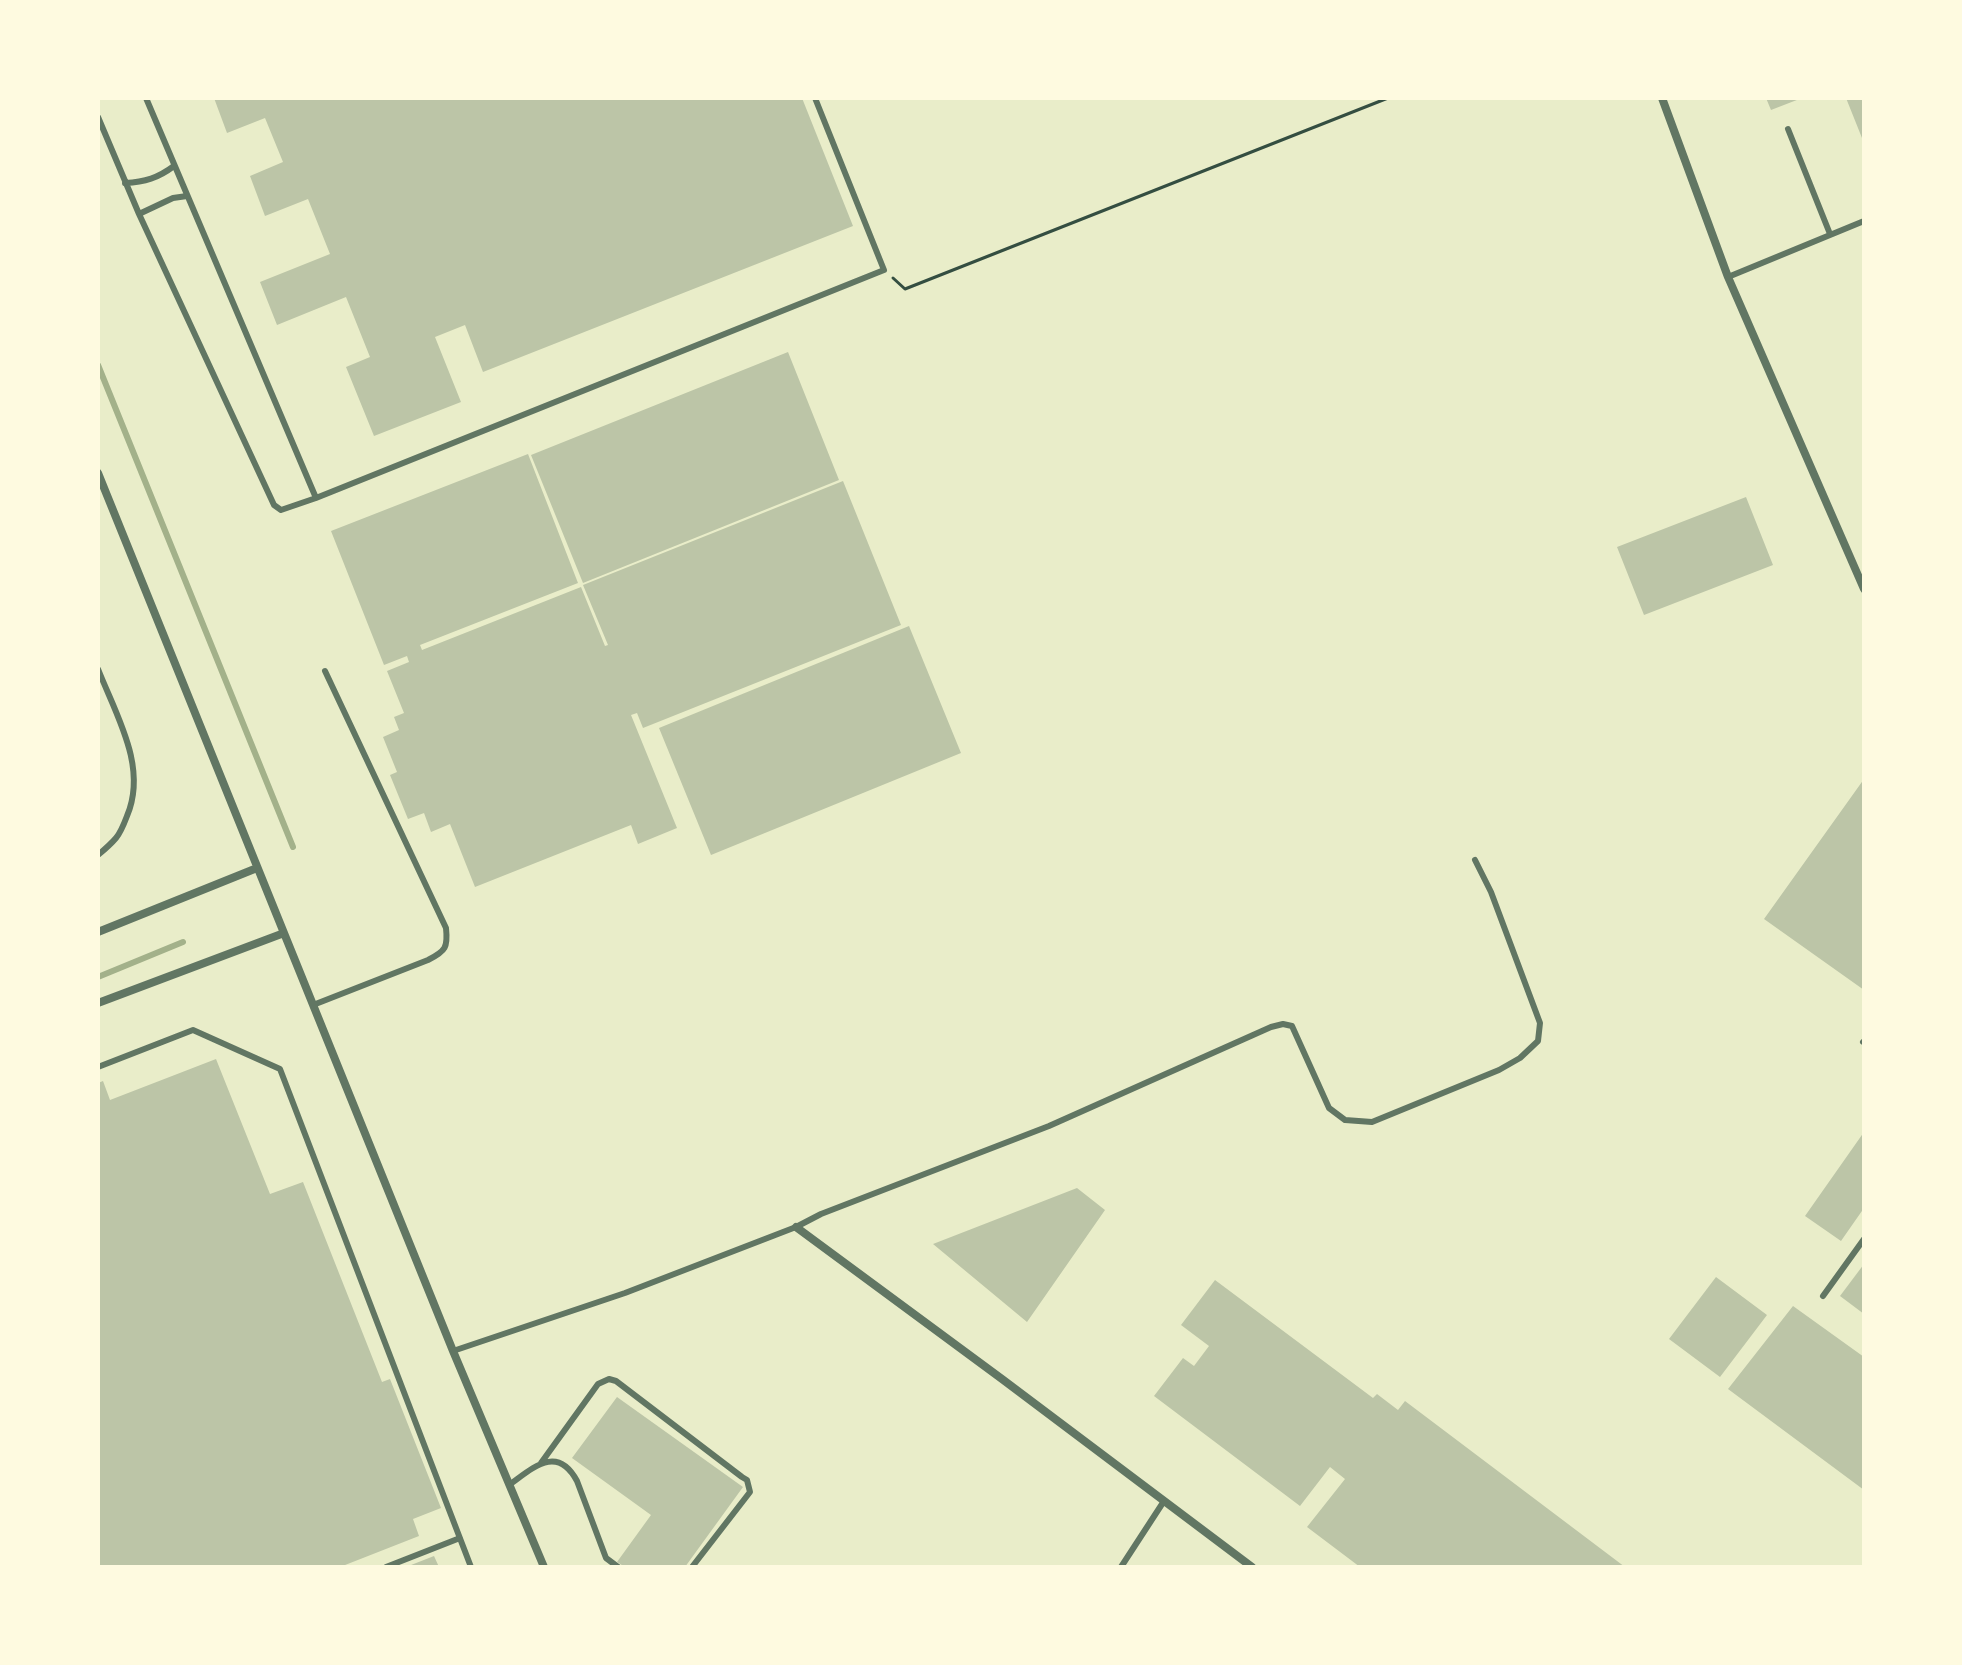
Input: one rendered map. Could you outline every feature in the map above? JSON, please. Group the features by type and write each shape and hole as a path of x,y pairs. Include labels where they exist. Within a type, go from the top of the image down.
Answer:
{"street":[{"path":"1662,98 1728,277 1864,589"},
{"path":"98,473 453,1351 544,1567"},
{"path":"98,932 257,868"},
{"path":"98,1003 284,933"},
{"path":"796,1227 1252,1567"}],"lane":[{"path":"146,98 316,498"},
{"path":"98,117 139,214 274,505 281,510 884,270 815,98"},
{"path":"1788,129 1830,234"},
{"path":"125,183 145,182 174,166"},
{"path":"139,214 173,198 187,196"},
{"path":"1728,277 1864,221"},
{"path":"98,669 130,750 135,774 129,811 118,836 98,855"},
{"path":"313,1005 428,960 442,953 447,943 446,928 325,671"},
{"path":"453,1351 625,1293 796,1227 821,1214 1049,1126 1271,1027 1283,1024 1292,1026 1329,1108 1345,1120 1372,1122 1499,1070 1520,1058 1538,1041 1540,1023 1491,892 1475,860"},
{"path":"98,1067 193,1030 280,1069 471,1567"},
{"path":"1823,1296 1864,1239"},
{"path":"509,1485 541,1463 598,1384 609,1379 616,1381 749,1485 750,1492 692,1567"},
{"path":"541,1463 551,1461 562,1464 572,1472 606,1558 618,1567"},
{"path":"1121,1567 1164,1501"},
{"path":"386,1567 460,1538"}],"path":[{"path":"884,270 905,289 1388,98"}],"building":[{"path":"214,98 802,98 853,226 483,372 465,325 435,337 461,402 374,436 346,367 370,357 346,297 277,325 260,282 330,254 308,199 265,216 250,176 283,162 265,118 227,133"},
{"path":"1766,98 1802,98 1771,110"},
{"path":"1846,98 1864,98 1864,143"},
{"path":"788,352 839,480 583,583 531,455"},
{"path":"528,454 578,583 420,645 422,650 581,587 605,646 608,645 583,585 843,481 901,625 643,728 637,713 631,715 677,828 638,844 631,825 475,887 450,824 431,832 424,813 408,819 390,775 397,772 383,737 399,730 394,717 404,713 387,671 409,662 407,656 384,665 331,531"},
{"path":"1746,497 1773,565 1644,615 1617,547"},
{"path":"909,626 961,753 711,855 659,728"},
{"path":"1864,779 1864,990 1764,919"},
{"path":"216,1059 270,1194 303,1182 382,1382 390,1379 441,1508 413,1519 419,1536 340,1567 98,1567 98,1083 103,1081 110,1100"},
{"path":"1864,1132 1864,1208 1841,1241 1805,1216"},
{"path":"1077,1188 1105,1210 1027,1322 933,1244"},
{"path":"1864,1264 1864,1314 1840,1296"},
{"path":"1716,1277 1767,1315 1720,1377 1669,1339"},
{"path":"1215,1280 1373,1398 1377,1394 1398,1410 1405,1401 1625,1567 1360,1567 1307,1527 1345,1479 1330,1467 1300,1506 1154,1396 1183,1358 1194,1366 1209,1346 1181,1325"},
{"path":"1793,1306 1864,1357 1864,1490 1728,1389"},
{"path":"617,1397 743,1487 685,1567 625,1567 617,1562 651,1515 572,1458"},
{"path":"434,1556 439,1567 406,1567"}],"waterway":[{"path":"98,365 293,847"},
{"path":"98,977 183,942"}]}
